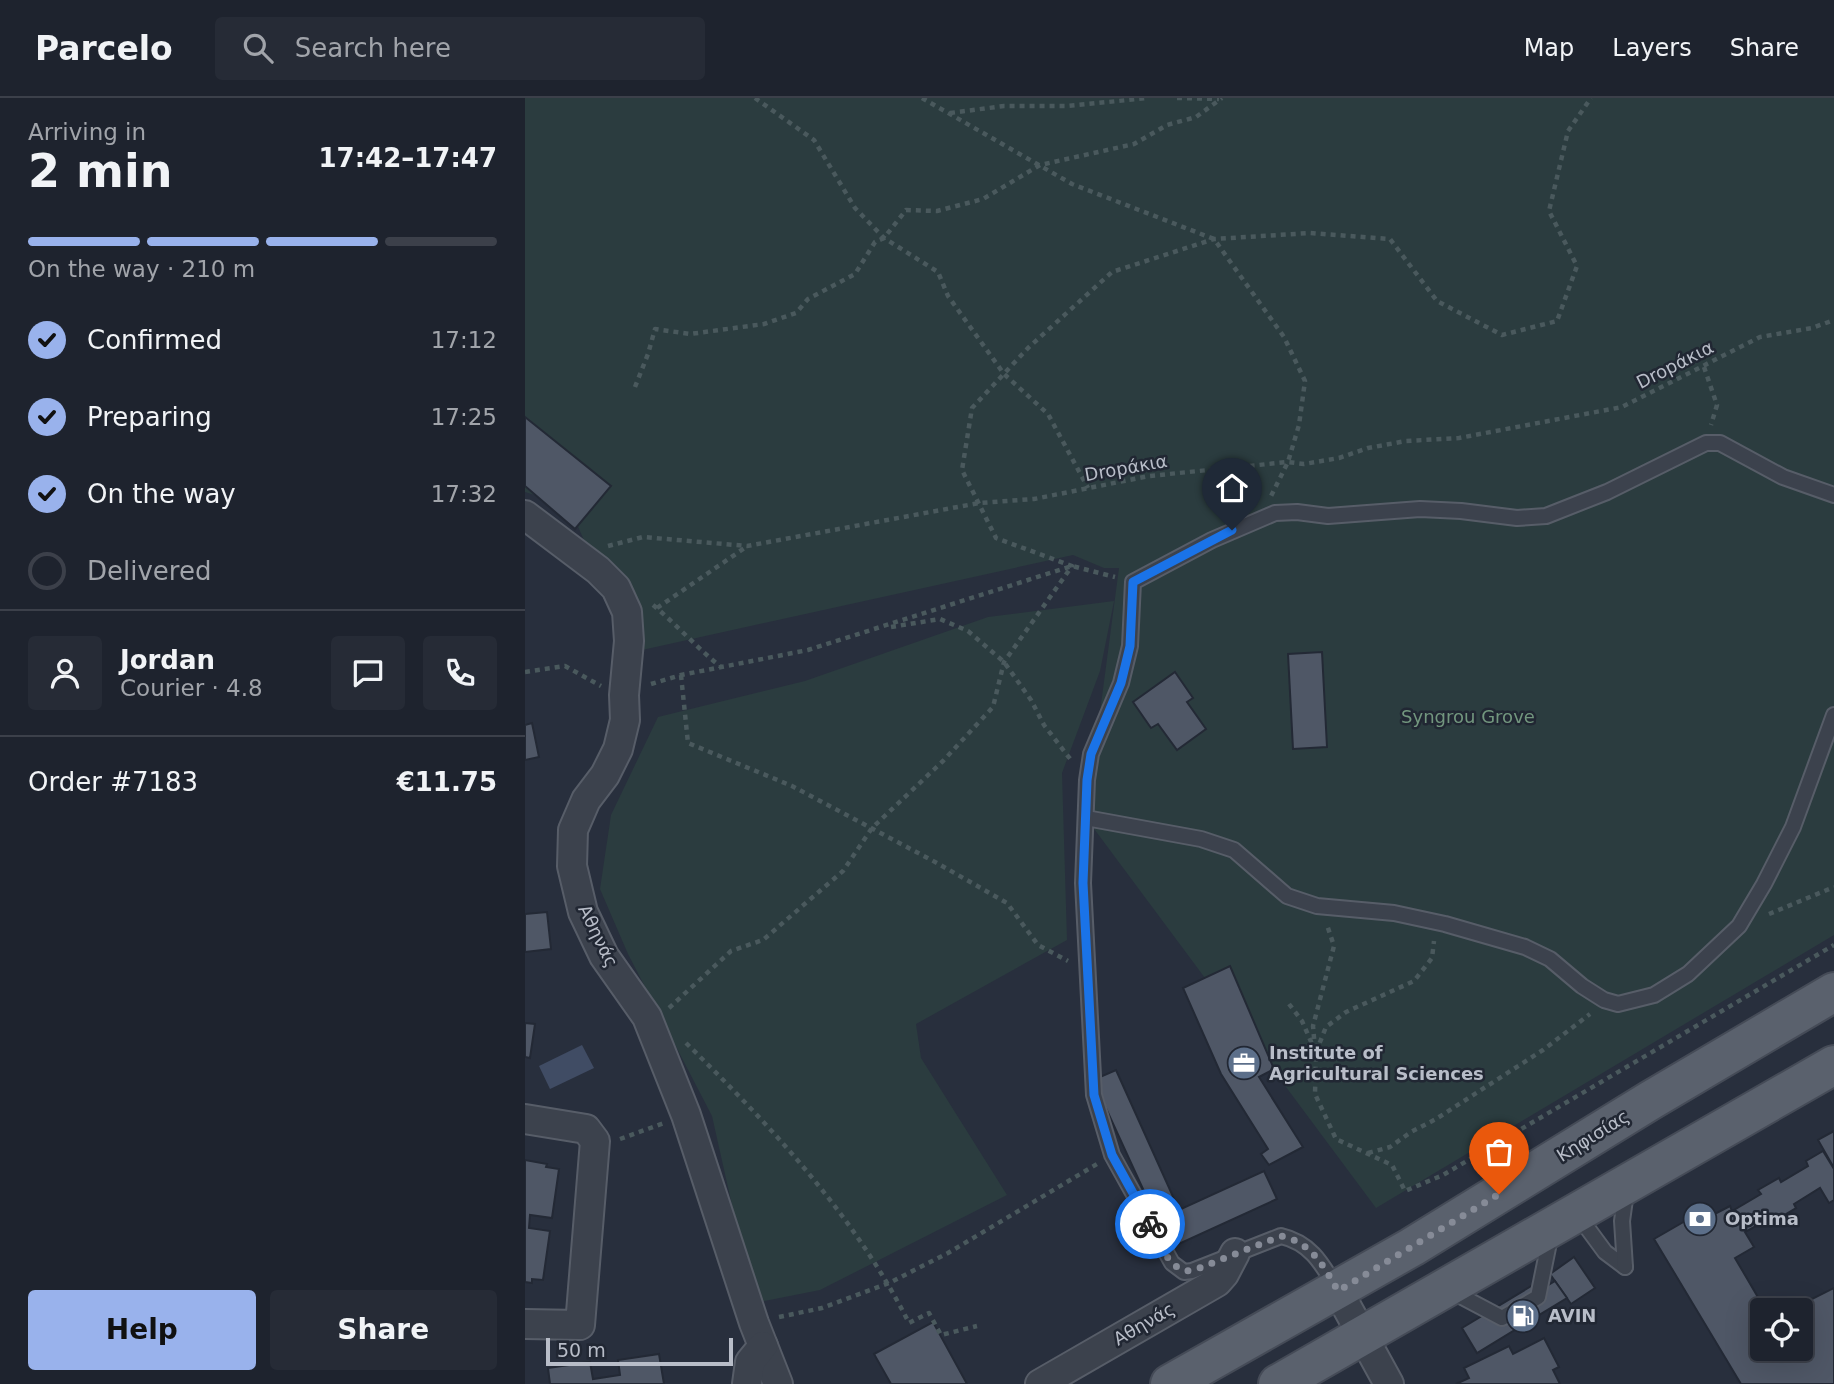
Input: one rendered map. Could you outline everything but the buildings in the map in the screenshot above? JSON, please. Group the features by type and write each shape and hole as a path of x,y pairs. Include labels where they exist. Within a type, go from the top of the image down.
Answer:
{"main road":[{"name":"Κηφισίας","path":"1170,1384 1338,1291 1834,992"},
{"path":"1278,1384 1834,1065"}],"street":[{"name":"Αθηνάς","path":"525,515 573,554 598,570 616,588 627,612 629,641 624,695 625,720 618,749 605,775 586,800 573,830 572,866 583,912 604,956 653,1017 759,1335 778,1384"},
{"path":"525,1119 586,1129 595,1140 580,1325 525,1324"},
{"name":"Αθηνάς","path":"1040,1384 1217,1282 1235,1253"},
{"path":"1338,1291 1389,1384"},
{"path":"747,1384 750,1362 759,1335"}],"lane":[{"path":"1338,1291 1319,1259 1308,1247 1294,1239 1281,1236 1192,1271 1178,1269 1172,1264 1112,1155 1094,1095 1083,883 1087,780 1091,754 1121,683 1130,646 1133,582 1212,540 1275,513 1297,512 1328,516 1420,509 1461,510 1517,518 1546,516 1607,492 1706,443 1720,443 1783,477 1834,495"},
{"path":"1086,818 1201,839 1234,850 1287,896 1317,906 1394,913 1445,924 1525,947 1550,959 1582,986 1604,1000 1618,1004 1654,995 1688,974 1739,926 1765,884 1793,827 1834,715"},
{"path":"1446,1289 1502,1318 1538,1297 1564,1221 1625,1267 1622,1221 1627,1185"}],"path":[{"path":"755,98 814,140 855,208 884,238 938,272 948,296 1004,374 1048,414 1088,488"},
{"path":"922,98 1072,184 1214,239 1285,337 1305,381 1299,425 1288,462 1267,504 1253,521"},
{"path":"949,114 1004,106 1068,106 1148,98"},
{"path":"1177,98 1221,98"},
{"path":"635,387 655,329 690,334 764,324 796,313 808,299 855,274 875,242 884,238 906,210 937,211 982,199 1039,166 1134,144 1167,125 1196,117 1221,98"},
{"path":"1133,582 1072,566 996,538 963,470 972,408 1028,348 1112,272 1214,239 1310,233 1390,239 1437,301 1502,335 1557,321 1577,266 1549,211 1568,131 1591,98"},
{"name":"Dropάκια","path":"573,554 643,537 747,546 979,503 1034,499 1149,476 1288,462 1304,464 1406,441 1459,438 1622,407 1760,337 1812,328 1834,320"},
{"path":"1704,367 1717,405 1706,443"},
{"path":"657,608 747,546"},
{"path":"525,672 565,666 594,683 624,695 681,675 808,650 1072,566"},
{"path":"977,1326 940,1335 929,1313 909,1323 889,1283 818,1184 743,1099 653,1017 731,951 763,940 843,871 873,828 943,761 992,708 1004,662 1072,566"},
{"path":"872,630 940,619 968,631 1004,662 1031,700 1044,725 1087,780"},
{"path":"681,675 688,743 792,786 1007,903 1038,945 1088,971"},
{"path":"1739,926 1834,887"},
{"path":"1317,906 1334,946 1313,1026 1316,1053 1315,1094 1336,1139 1392,1165 1405,1191 1443,1175 1834,945"},
{"path":"1316,1053 1327,1027 1346,1012 1414,981 1432,958 1434,933 1394,913"},
{"path":"1289,1004 1302,1021 1316,1053"},
{"path":"1368,1153 1390,1147 1543,1050 1589,1015 1618,1004"},
{"path":"595,1140 607,1143 686,1115"},
{"path":"759,1335 889,1283 949,1253 1112,1155"}],"green space":[{"name":"Syngrou Grove","path":"525,98 1834,98 1834,935 1376,1208 1086,818 1119,568 1104,568 1073,555 633,652 569,506 525,492"},
{"path":"1114,601 1100,671 1062,773 1067,940 916,1024 921,1058 1007,1195 820,1290 754,1303 712,1116 628,954 600,889 611,815 658,717 805,681 988,617"}],"water":[{"path":"582,1045 594,1068 550,1089 539,1066"}],"way so far":[{"path":"1150,1224 1172,1264 1184,1272 1281,1236 1294,1239 1308,1247 1319,1259 1338,1291 1499,1194"}],"place":[{"name":"Institute of Agricultural Sciences","path":"1244,1063"},
{"name":"Optima","path":"1700,1219"},
{"name":"AVIN","path":"1523,1316"}],"route":[{"path":"1150,1224 1112,1155 1094,1095 1083,883 1087,780 1091,754 1121,683 1130,646 1133,582 1232,530"}]}
